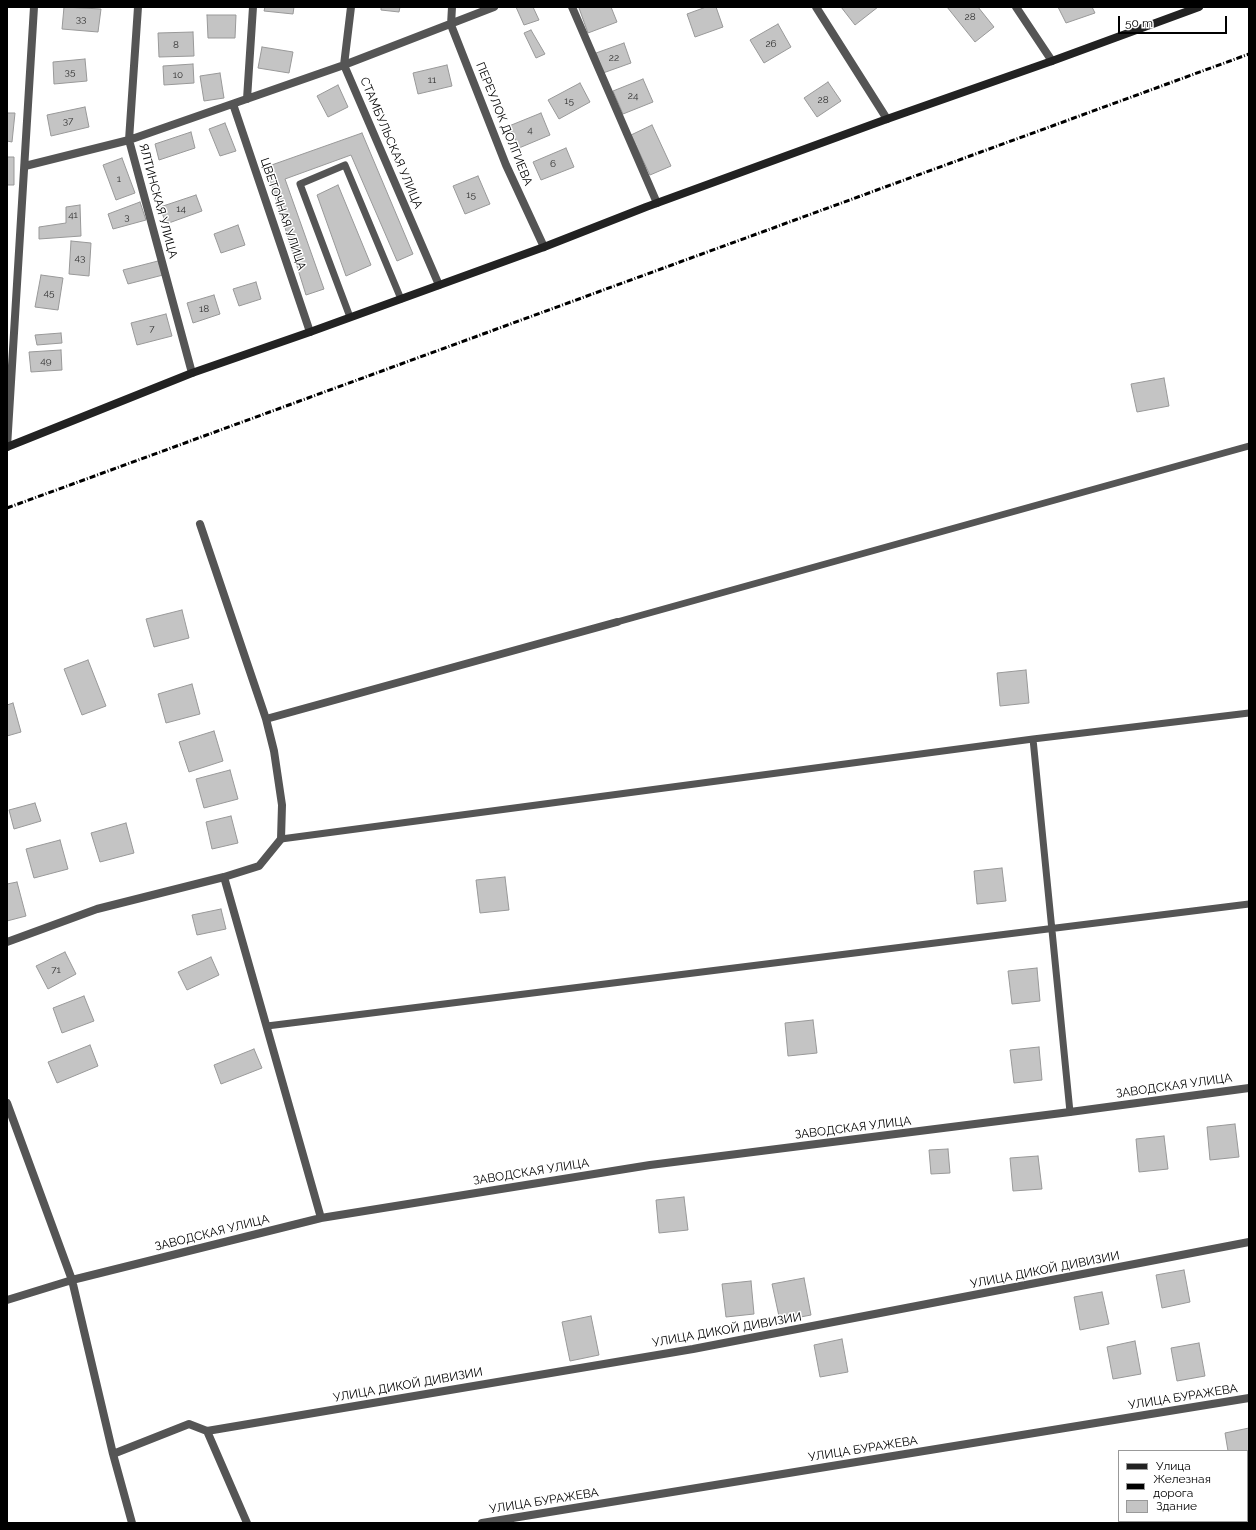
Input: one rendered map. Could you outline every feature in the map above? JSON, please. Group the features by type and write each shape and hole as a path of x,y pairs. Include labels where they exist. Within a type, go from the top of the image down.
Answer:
{"street":[{"path":"34,7 7,447 192,373 544,247 657,203 1198,7"},
{"name":"ЯЛТИНСКАЯ УЛИЦА","path":"138,7 129,140 192,373"},
{"path":"247,99 253,7"},
{"path":"344,65 351,7"},
{"name":"ПЕРЕУЛОК ДОЛГИЕВА","path":"452,7 451,24 506,165 544,247"},
{"path":"25,166 129,140 344,65 494,7"},
{"path":"572,7 657,203"},
{"path":"816,7 887,119"},
{"path":"1016,7 1052,61"},
{"name":"СТАМБУЛЬСКАЯ УЛИЦА","path":"344,65 439,285"},
{"name":"ЦВЕТОЧНАЯ УЛИЦА","path":"234,104 310,332"},
{"path":"7,942 97,909 224,877 259,866 281,839 282,805 274,751 266,719 200,524"},
{"path":"266,719 617,622"},
{"path":"224,877 321,1218"},
{"name":"ЗАВОДСКАЯ УЛИЦА","path":"7,1300 72,1280 321,1218 650,1165 1249,1088"},
{"path":"7,1103 72,1280 112,1454 132,1523"},
{"name":"УЛИЦА ДИКОЙ ДИВИЗИИ","path":"207,1431 701,1347 1249,1242"},
{"name":"УЛИЦА БУРАЖЕВА","path":"482,1523 1249,1398"},
{"path":"112,1454 189,1424 207,1431 247,1523"}],"lane":[{"path":"350,317 300,184 346,165 401,299"},
{"path":"617,622 1249,446"},
{"path":"281,839 1033,739 1249,713"},
{"path":"1033,739 1070,1112"},
{"path":"267,1026 1249,904"}],"building":[{"path":"64,7 101,9 98,32 62,29"},
{"path":"265,7 294,7 293,14 264,11"},
{"path":"381,7 400,7 399,12 381,10"},
{"path":"516,7 533,7 539,20 524,25"},
{"path":"611,7 617,22 588,33 579,8"},
{"path":"706,7 716,7 723,27 695,37 687,14"},
{"path":"841,7 878,7 855,25"},
{"path":"947,7 978,7 994,27 975,42"},
{"path":"1058,7 1092,7 1095,13 1066,23"},
{"path":"207,15 236,15 235,38 208,38"},
{"path":"778,24 791,47 764,63 750,40"},
{"path":"531,30 545,54 536,58 524,33"},
{"path":"193,32 194,56 159,57 158,33"},
{"path":"624,43 631,63 603,73 596,53"},
{"path":"262,47 293,52 289,73 258,68"},
{"path":"85,59 87,81 54,84 53,62"},
{"path":"193,64 194,83 164,85 163,66"},
{"path":"447,65 452,86 418,94 413,73"},
{"path":"220,73 224,98 204,101 200,76"},
{"path":"643,79 653,102 623,114 613,91"},
{"path":"828,82 841,101 817,117 804,98"},
{"path":"580,83 590,102 559,119 548,100"},
{"path":"338,85 348,107 328,117 317,96"},
{"path":"85,107 89,127 51,136 47,115"},
{"path":"7,113 15,113 12,142 7,141"},
{"path":"541,113 550,135 519,148 509,126"},
{"path":"225,123 236,151 220,156 209,129"},
{"path":"652,125 671,166 650,175 631,135"},
{"path":"191,132 195,148 159,160 155,144"},
{"path":"362,133 413,254 397,261 351,155 285,179 324,289 306,295 266,167"},
{"path":"566,148 574,167 541,180 533,162"},
{"path":"7,157 14,157 14,185 7,185"},
{"path":"122,158 135,193 116,200 103,165"},
{"path":"478,176 490,204 465,214 453,186"},
{"path":"338,185 371,265 346,276 317,195"},
{"path":"196,195 202,211 166,224 160,207"},
{"path":"140,202 146,220 113,229 108,214"},
{"path":"80,205 81,236 39,239 39,227 66,223 66,207"},
{"path":"238,225 245,245 221,253 214,234"},
{"path":"71,241 91,243 89,276 69,274"},
{"path":"158,261 163,275 128,284 123,270"},
{"path":"41,275 63,278 58,310 35,307"},
{"path":"256,282 261,299 239,306 233,289"},
{"path":"214,295 220,314 193,323 187,303"},
{"path":"166,314 172,336 137,345 131,323"},
{"path":"61,333 62,343 37,345 35,335"},
{"path":"61,350 62,370 31,372 29,352"},
{"path":"1164,378 1169,406 1137,412 1131,384"},
{"path":"182,610 189,638 154,647 146,619"},
{"path":"88,660 106,706 82,715 64,669"},
{"path":"1026,670 1029,703 1000,706 997,673"},
{"path":"192,684 200,714 166,723 158,694"},
{"path":"13,703 21,732 7,736 7,705"},
{"path":"214,731 223,761 189,772 179,742"},
{"path":"230,770 238,799 204,808 196,779"},
{"path":"35,803 41,821 14,829 9,810"},
{"path":"231,816 238,843 212,849 206,822"},
{"path":"126,823 134,853 100,862 91,833"},
{"path":"60,840 68,869 34,878 26,849"},
{"path":"1002,868 1006,901 977,904 974,871"},
{"path":"505,877 509,910 480,913 476,880"},
{"path":"17,882 26,916 7,921 7,884"},
{"path":"221,909 226,929 197,935 192,915"},
{"path":"65,952 76,974 48,989 36,966"},
{"path":"211,957 219,975 187,990 178,972"},
{"path":"1037,968 1040,1001 1012,1004 1008,971"},
{"path":"84,996 94,1021 62,1033 53,1008"},
{"path":"813,1020 817,1053 788,1056 785,1023"},
{"path":"90,1045 98,1066 57,1083 48,1062"},
{"path":"1039,1047 1042,1080 1014,1083 1010,1050"},
{"path":"254,1049 262,1068 221,1084 214,1065"},
{"path":"1235,1124 1239,1157 1210,1160 1207,1127"},
{"path":"1164,1136 1168,1169 1139,1172 1136,1139"},
{"path":"948,1149 950,1173 931,1174 929,1150"},
{"path":"1038,1156 1042,1189 1013,1191 1010,1158"},
{"path":"684,1197 688,1230 659,1233 656,1200"},
{"path":"1184,1270 1190,1302 1162,1308 1156,1275"},
{"path":"804,1278 811,1315 780,1321 772,1284"},
{"path":"751,1281 754,1314 726,1317 722,1284"},
{"path":"1102,1292 1109,1324 1080,1330 1074,1297"},
{"path":"591,1316 599,1355 570,1361 562,1322"},
{"path":"842,1339 848,1372 820,1377 814,1345"},
{"path":"1135,1341 1141,1374 1113,1379 1107,1347"},
{"path":"1199,1343 1205,1376 1177,1381 1171,1348"},
{"path":"1249,1428 1249,1462 1248,1450 1228,1450 1225,1433"}],"railway":[{"path":"7,508 1249,54"}]}
